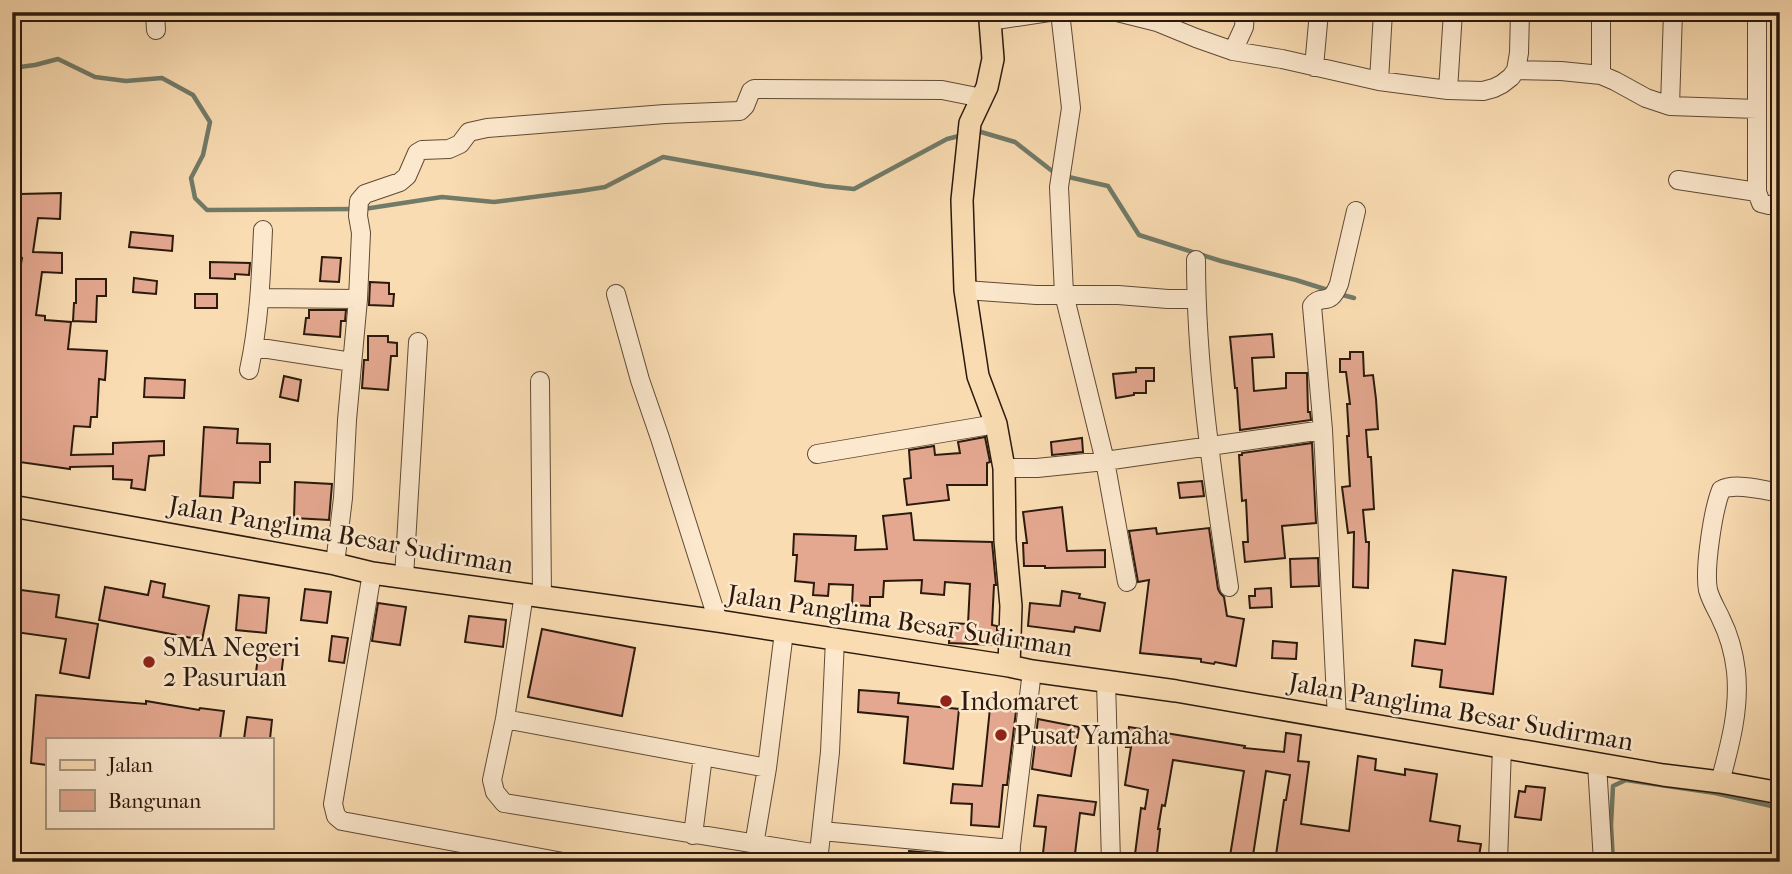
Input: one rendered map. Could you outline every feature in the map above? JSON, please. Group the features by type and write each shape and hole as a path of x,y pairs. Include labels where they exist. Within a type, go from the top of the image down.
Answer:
{"main road":[{"path":"991,17 993,59 982,99 970,123 961,200 965,290 978,376 996,424 1004,468 1005,540 1011,606 1009,666"},
{"name":"Jalan Panglima Besar Sudirman","path":"12,506 372,573 718,621 1106,681 1780,793"}],"street":[{"path":"991,17 1049,12"},
{"path":"1060,12 1070,108 1059,187 1064,294 1105,461 1126,582"},
{"path":"1117,12 1157,17 1196,38 1233,51 1378,81 1448,90 1483,91 1494,88 1511,77 1516,69 1520,12"},
{"path":"1233,51 1244,27 1245,12"},
{"path":"1314,67 1320,12"},
{"path":"1378,81 1383,12"},
{"path":"1448,90 1453,12"},
{"path":"1601,12 1601,75"},
{"path":"1670,106 1674,12"},
{"path":"1757,12 1757,192 1761,203 1780,204"},
{"path":"1516,69 1601,75 1646,98 1670,106 1756,109"},
{"path":"335,564 343,498 358,299 361,233 358,209 365,194 400,182 407,176 417,153 422,150 449,149 460,144 473,130 665,114 740,111 754,89 931,89 982,99"},
{"path":"1678,180 1757,192"},
{"path":"1337,719 1322,430 1312,306 1317,300 1331,298 1337,290 1356,211"},
{"path":"249,370 260,298 263,230"},
{"path":"1196,260 1196,299 1208,446 1229,587"},
{"path":"965,290 1036,295 1196,299"},
{"path":"616,294 640,380 718,621"},
{"path":"260,298 358,299"},
{"path":"404,577 418,342"},
{"path":"254,347 352,362"},
{"path":"540,382 533,595 492,780 495,792 504,803 819,858 830,752 835,639"},
{"path":"817,454 996,424"},
{"path":"1004,468 1037,468 1105,461 1322,430"},
{"path":"1720,782 1737,705 1736,672 1726,630 1707,585 1706,566 1716,507 1721,490 1727,486 1759,488 1780,493"},
{"path":"372,573 333,804 336,816 342,821 563,862"},
{"path":"754,845 767,768 784,632"},
{"path":"822,831 1010,855 1032,671"},
{"path":"1106,681 1111,862"},
{"path":"505,719 767,768"},
{"path":"1498,862 1502,747"},
{"path":"693,835 703,756"},
{"path":"1602,862 1606,765"}],"building":[{"path":"61,193 60,219 38,218 33,252 62,253 62,273 42,272 36,315 45,316 45,320 71,322 68,349 107,351 105,380 99,379 97,417 91,417 90,427 74,426 71,455 113,454 113,443 164,441 164,455 149,456 145,490 131,488 132,480 113,479 113,466 70,469 12,461 12,386 17,356 12,355 12,315 22,258 12,257 18,215 12,215 12,197 20,197 20,194"},
{"path":"131,232 173,236 172,251 129,247"},
{"path":"322,257 341,258 339,282 320,281"},
{"path":"210,262 250,263 249,275 235,274 235,279 210,278"},
{"path":"134,278 157,281 156,294 133,292"},
{"path":"76,279 106,279 106,296 97,296 96,322 73,321"},
{"path":"370,282 389,283 389,294 394,294 393,306 369,305"},
{"path":"195,294 217,294 217,308 195,308"},
{"path":"309,310 346,310 345,321 341,321 340,337 304,334"},
{"path":"1272,334 1274,357 1252,358 1254,391 1286,388 1286,373 1307,373 1308,412 1311,420 1240,430 1230,337"},
{"path":"368,336 388,336 388,342 397,343 397,356 391,356 388,390 362,388 364,360 368,360"},
{"path":"1350,352 1363,352 1364,376 1373,375 1376,399 1378,429 1366,430 1368,457 1371,457 1374,509 1363,510 1366,542 1369,542 1368,588 1353,587 1354,532 1348,533 1342,487 1350,486 1347,404 1350,404 1346,372 1340,372 1340,359 1350,359"},
{"path":"1136,368 1154,368 1154,381 1146,381 1146,393 1116,398 1113,374 1136,372"},
{"path":"284,376 301,380 298,401 280,397"},
{"path":"145,378 185,380 184,398 144,397"},
{"path":"204,427 238,429 237,443 270,444 270,462 260,462 260,483 234,482 233,498 200,496"},
{"path":"985,437 990,462 987,463 987,485 947,485 949,500 907,505 904,479 911,478 909,450 934,446 935,455 960,453 958,442"},
{"path":"1082,438 1083,452 1052,455 1051,442"},
{"path":"1312,443 1316,523 1282,526 1285,558 1245,562 1243,542 1248,542 1246,500 1242,501 1239,455"},
{"path":"1202,481 1204,496 1180,498 1178,483"},
{"path":"295,482 332,484 329,520 294,518"},
{"path":"1062,507 1067,551 1105,550 1105,567 1024,566 1023,543 1027,543 1023,512"},
{"path":"911,513 914,540 992,542 996,585 992,625 997,626 997,645 949,643 950,623 968,624 970,584 945,582 944,595 921,593 922,580 884,581 883,597 870,597 870,606 852,605 853,585 829,584 828,596 813,595 814,583 795,581 797,555 793,555 794,534 856,536 855,550 887,549 883,516"},
{"path":"1156,528 1157,534 1209,528 1218,589 1224,597 1227,616 1244,619 1236,666 1201,662 1201,659 1140,653 1149,580 1138,582 1129,531"},
{"path":"1318,558 1319,586 1291,587 1290,559"},
{"path":"1453,570 1506,577 1493,694 1440,687 1442,670 1412,666 1415,640 1445,644"},
{"path":"151,581 165,584 163,597 209,606 202,640 99,620 105,587 148,595"},
{"path":"1271,588 1272,607 1250,608 1249,596 1255,596 1255,589"},
{"path":"305,589 331,592 327,623 301,620"},
{"path":"21,590 59,595 56,617 98,624 89,678 60,673 66,639 15,632"},
{"path":"1062,591 1080,594 1079,598 1105,603 1100,631 1075,627 1074,632 1028,626 1030,603 1060,606"},
{"path":"239,595 269,598 266,633 236,630"},
{"path":"378,603 406,607 400,645 372,641"},
{"path":"469,616 506,620 503,647 465,642"},
{"path":"542,629 635,648 622,716 528,697"},
{"path":"332,636 348,638 344,663 329,661"},
{"path":"1273,641 1297,643 1296,659 1272,658"},
{"path":"259,649 284,652 280,684 255,680"},
{"path":"859,690 899,693 898,703 959,709 953,769 904,763 908,717 858,712"},
{"path":"36,695 146,704 146,701 199,710 224,711 220,738 46,738 46,765 31,763"},
{"path":"990,708 1016,711 1007,785 1003,785 999,827 971,825 972,804 951,803 953,784 982,786"},
{"path":"247,717 272,720 270,738 244,738"},
{"path":"1038,719 1079,727 1071,776 1032,769"},
{"path":"1129,727 1245,746 1244,748 1284,752 1286,733 1301,735 1298,761 1309,762 1301,824 1349,831 1358,756 1376,759 1375,770 1405,775 1405,769 1437,774 1430,821 1460,826 1458,841 1481,844 1479,856 1469,855 1468,862 1341,862 1296,854 1295,862 1275,862 1290,775 1266,771 1252,862 1229,862 1244,771 1173,760 1158,829 1156,862 1134,862 1141,808 1145,809 1148,790 1125,785 1131,747 1126,747"},
{"path":"1526,786 1545,788 1541,820 1515,817 1519,791 1525,792"},
{"path":"1038,795 1096,802 1094,815 1080,813 1074,862 1042,862 1046,827 1034,826"},
{"path":"909,851 998,859 998,862 908,862"}],"waterway":[{"path":"12,68 58,59 95,77 126,81 162,78 193,95 210,122 203,155 191,178 195,198 207,210 355,209"},
{"path":"975,133 981,132 1015,142 1056,174"},
{"path":"364,209 442,197 494,202 605,187 663,157 854,189 947,139 963,135"},
{"path":"1064,176 1108,186 1139,235 1331,291"},
{"path":"1339,294 1354,298"},
{"path":"1613,862 1613,786 1626,780 1715,793 1780,808"}],"place":[{"name":"SMA Negeri 2 Pasuruan","path":"149,662"},
{"name":"Indomaret","path":"946,701"},
{"name":"Pusat Yamaha","path":"1001,735"}]}
